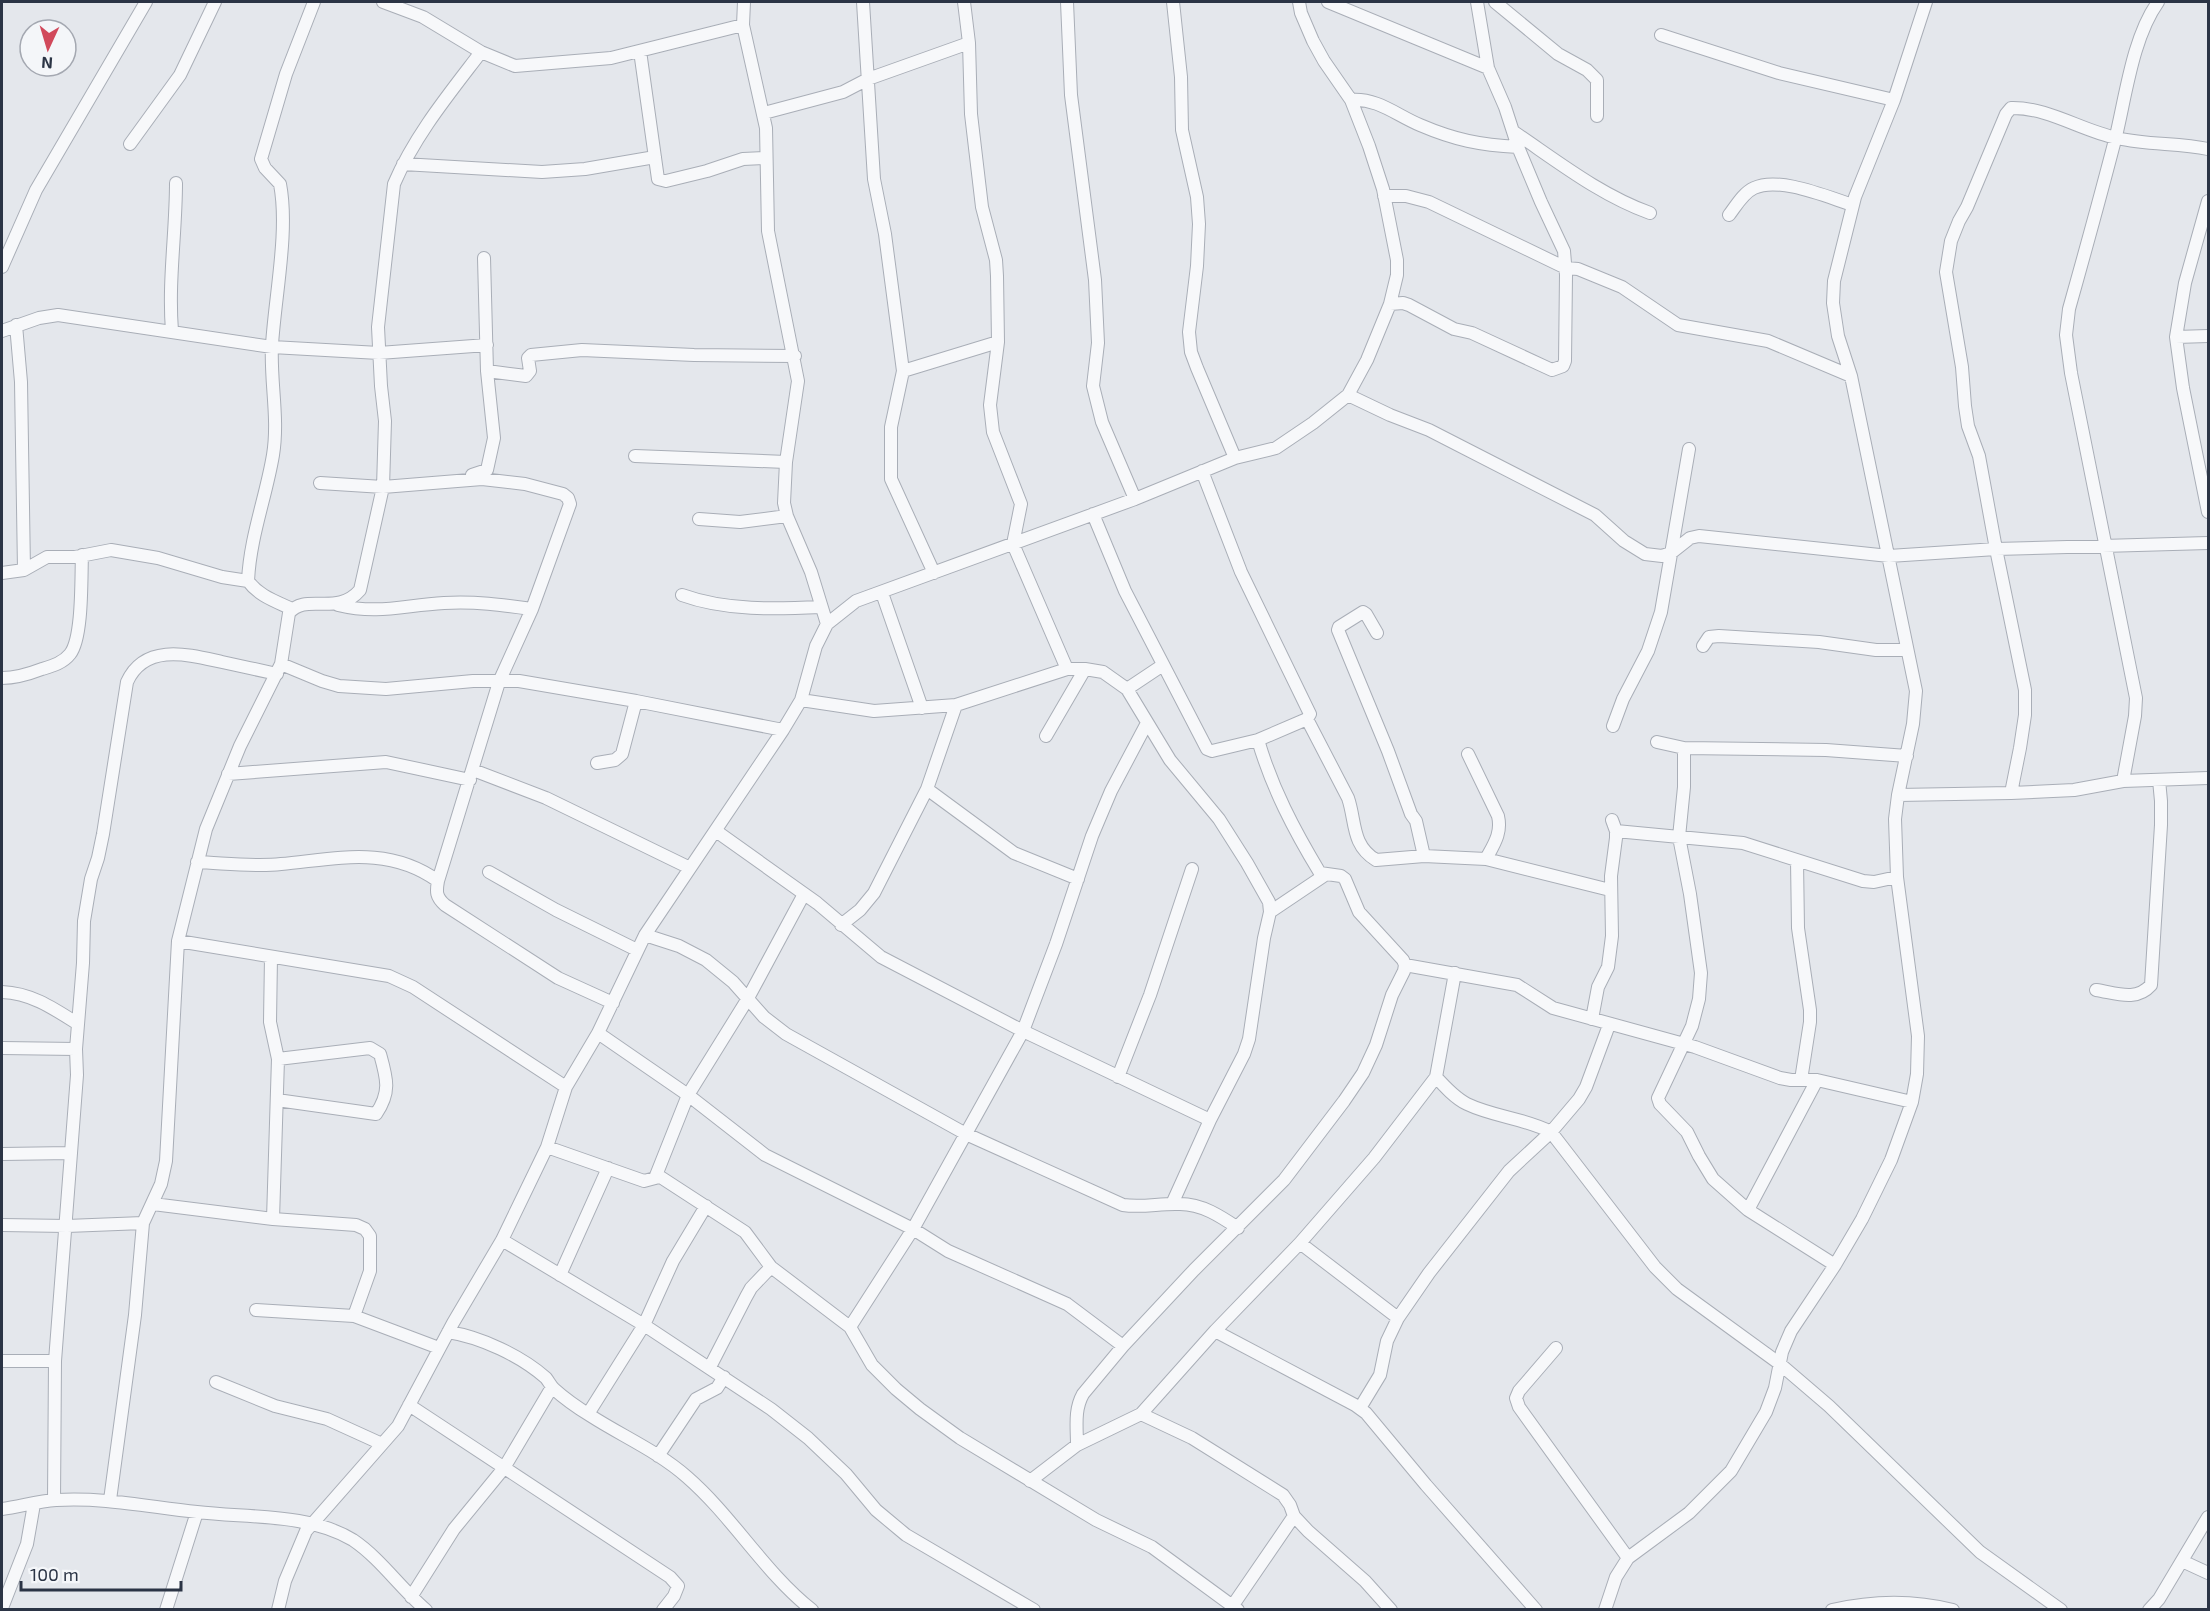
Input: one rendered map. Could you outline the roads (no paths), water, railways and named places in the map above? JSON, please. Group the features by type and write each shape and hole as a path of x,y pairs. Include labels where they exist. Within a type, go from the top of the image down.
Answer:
{"street":[{"path":"2,267 36,190 146,2"},
{"path":"130,144 180,75 215,2"},
{"path":"314,2 286,74 261,159 265,168 280,184 282,238 272,347 275,418 273,451 253,538 248,580 255,590 266,598 292,609 310,604 338,605 373,611 442,603 480,602 532,609"},
{"path":"383,2 435,23 481,52 502,63 515,66 611,58 743,25"},
{"path":"744,2 743,25 764,113 768,231 795,356 798,381 786,462 784,503 827,624"},
{"path":"863,2 876,191 885,234 903,371 891,428 891,478 933,573"},
{"path":"964,2 969,43 971,114 982,207 996,260 998,342 990,405 993,432 1021,504 1012,544 1067,669"},
{"path":"1067,2 1071,95 1095,280 1098,343 1094,386 1101,422 1135,499"},
{"path":"1173,2 1181,77 1182,130 1197,197 1199,224 1189,343 1197,368 1235,458"},
{"path":"278,1610 289,1571 302,1539 313,1523 398,1426 439,1348 502,1240 547,1147 566,1087 598,1033 637,950 801,700 816,646 827,624 856,601 1135,499 1235,458 1276,448 1314,423 1348,395 1367,360 1390,304 1397,269 1384,196 1369,146 1351,100 1324,61 1300,7 1310,2"},
{"path":"1328,2 1488,69"},
{"path":"1390,304 1410,305 1454,329 1472,333 1552,370 1563,366 1565,361 1566,268 1564,251 1518,147 1505,107 1488,69 1477,2"},
{"path":"1495,2 1558,54 1587,70 1597,80 1597,116"},
{"path":"1605,1610 1616,1577 1628,1558 1689,1513 1731,1471 1766,1412 1791,1331 1836,1265 1862,1219 1891,1160 1912,1102 1917,1074 1918,1036 1897,877 1895,819 1916,700 1889,556 1851,376 1838,336 1833,303 1834,281 1853,205 1894,100 1926,2"},
{"path":"2123,781 2136,698 2066,335 2069,309 2133,64 2144,30 2158,2"},
{"path":"1661,35 1779,73 1894,100"},
{"path":"764,113 843,92 868,79 969,43"},
{"path":"640,51 656,177 661,181 707,171 743,159 766,158"},
{"path":"338,605 353,598 360,590 383,487 385,421 378,327 390,202 394,184 431,117 481,52"},
{"path":"1351,100 1372,101 1417,124 1457,140 1483,146 1518,147"},
{"path":"2011,793 2025,715 2025,690 1979,456 1968,426 1962,367 1946,272 1951,241 2006,114 2011,108 2030,109 2115,138 2156,145 2188,145 2208,149"},
{"path":"1514,132 1608,194 1629,206 1650,213"},
{"path":"403,164 542,172 585,169 655,157"},
{"path":"172,331 170,308 176,222 176,183"},
{"path":"1729,215 1744,194 1753,188 1767,184 1790,186 1853,205"},
{"path":"1384,196 1406,196 1429,202 1566,268 1578,269 1622,287 1678,325 1768,341 1851,376"},
{"path":"2208,201 2185,283 2176,337 2183,388 2208,512"},
{"path":"466,480 489,468 489,456 494,438 487,371 484,258"},
{"path":"2,331 16,325 58,315 272,347 379,353 487,345"},
{"path":"16,325 21,382 24,570"},
{"path":"2176,337 2208,336"},
{"path":"903,371 998,342"},
{"path":"487,371 526,376 530,371 528,358 531,355 582,350 694,355 795,356"},
{"path":"1348,395 1429,430 1595,515 1635,549 1655,556 1671,554 1690,538 1708,536 1889,556 1996,549 2208,543"},
{"path":"1613,726 1623,699 1648,651 1661,612 1689,449"},
{"path":"635,456 786,462"},
{"path":"1202,471 1241,572 1310,714 1308,719 1348,798 1354,833 1359,843 1376,860 1424,856 1486,859 1610,890"},
{"path":"320,483 383,487 466,480 506,480 568,498 570,504 532,609 499,682 438,880 438,898 445,905 558,978 613,1003"},
{"path":"1093,514 1125,591 1207,748 1212,750 1258,740 1308,719"},
{"path":"699,519 740,522 787,516"},
{"path":"2,573 24,570 48,557 75,557 101,551 120,551 158,558 222,577 248,580"},
{"path":"2,678 10,678 60,662 72,652 78,635 82,555"},
{"path":"882,593 922,708"},
{"path":"682,595 704,603 779,609 821,606"},
{"path":"110,1500 135,1315 143,1223 161,1184 166,1161 178,941 206,829 245,733 279,669 287,617 292,609"},
{"path":"1377,633 1363,612 1339,627 1338,630 1388,751 1411,814 1416,821 1424,856"},
{"path":"1703,646 1709,637 1719,636 1819,642 1876,650 1906,650"},
{"path":"54,1500 55,1361 77,1075 76,1049 84,921 91,879 100,850 127,682 139,667 154,657 181,653 279,669 356,688 386,689 473,681 519,681 783,730"},
{"path":"1127,689 1164,665"},
{"path":"801,700 874,711 956,705 1067,669 1103,672 1127,689 1170,759 1219,819 1269,902 1270,912 1249,1039 1244,1054 1210,1120 1172,1204"},
{"path":"1046,736 1085,669"},
{"path":"597,763 615,760 622,754 636,701"},
{"path":"841,925 874,893 927,789 956,705"},
{"path":"850,1327 913,1229 1023,1031 1056,944 1092,836 1111,791 1147,723"},
{"path":"1077,1445 1076,1415 1078,1403 1083,1394 1123,1346 1284,1180 1344,1101 1363,1073 1376,1045 1392,995 1404,971 1403,960 1359,912 1345,879 1341,876 1320,873 1299,839 1268,773 1258,740"},
{"path":"1657,742 1684,748 1826,750 1907,756"},
{"path":"1684,748 1684,787 1679,837 1690,894 1701,974 1699,999 1692,1026 1658,1098 1660,1104 1687,1132 1713,1179 1748,1210 1836,1265"},
{"path":"1468,754 1498,816 1500,827 1486,859"},
{"path":"228,774 386,762 472,775 546,798 690,868"},
{"path":"1898,795 2074,790 2123,781 2208,778"},
{"path":"2096,990 2134,996 2144,993 2151,985 2162,801 2159,780"},
{"path":"927,789 1014,854 1078,879"},
{"path":"1592,1019 1598,987 1608,967 1612,936 1610,890 1614,825 1679,837 1743,843 1863,881 1874,882 1897,877"},
{"path":"716,831 804,894 881,957 1023,1031 1210,1120"},
{"path":"197,862 278,865 309,860 372,856 398,860 438,880"},
{"path":"1797,861 1798,928 1810,1016 1801,1080"},
{"path":"1118,1077 1149,996 1192,869"},
{"path":"489,872 556,910 637,950"},
{"path":"1270,912 1325,875"},
{"path":"655,1178 688,1095 747,1000 804,894"},
{"path":"645,935 679,946 706,960 733,982 764,1017 786,1034 966,1134 1123,1204 1136,1207 1194,1205 1238,1228"},
{"path":"178,941 389,976 412,987 566,1087"},
{"path":"271,957 270,1022 278,1059 273,1219"},
{"path":"1405,965 1517,985 1546,1005 1609,1025 1683,1044 1780,1078 1817,1080 1912,1102"},
{"path":"1030,1481 1077,1445 1141,1414 1215,1331 1300,1243 1374,1158 1436,1077 1455,974"},
{"path":"2,992 41,1000 78,1024"},
{"path":"1360,1408 1380,1375 1387,1341 1398,1318 1429,1273 1509,1171 1551,1132 1586,1087 1609,1025"},
{"path":"598,1033 688,1095 765,1155 913,1229 948,1251 1067,1304 1123,1346"},
{"path":"2,1048 76,1049"},
{"path":"277,1100 376,1114 385,1101 387,1081 380,1054 370,1048 278,1059"},
{"path":"1436,1077 1452,1094 1467,1104 1536,1124 1551,1132 1655,1267 1670,1282 1707,1312 1780,1364 1893,1467 1980,1552 2061,1610"},
{"path":"1748,1210 1817,1080"},
{"path":"547,1147 644,1181 662,1178 745,1232 771,1267 850,1327 872,1365 896,1389 960,1438 1096,1520 1152,1547 1235,1608 1294,1516"},
{"path":"2,1154 71,1153"},
{"path":"560,1275 608,1168"},
{"path":"153,1204 273,1219 356,1226 365,1229 370,1236 370,1271 354,1316"},
{"path":"588,1414 645,1325 673,1261 706,1206"},
{"path":"2,1225 67,1226 143,1223"},
{"path":"502,1240 645,1325 771,1409 808,1438 846,1474 876,1510 906,1535 1034,1610"},
{"path":"1300,1243 1398,1318"},
{"path":"710,1367 751,1288 771,1267"},
{"path":"256,1310 354,1316 439,1348"},
{"path":"1215,1331 1360,1408 1536,1610"},
{"path":"448,1332 482,1340 501,1349 544,1376 552,1387 588,1414 658,1455 687,1476 722,1511 807,1608"},
{"path":"1556,1348 1519,1391 1516,1398 1520,1407 1628,1558"},
{"path":"2,1361 55,1361"},
{"path":"658,1455 696,1399 717,1388 724,1377"},
{"path":"216,1382 275,1406 327,1419 382,1444"},
{"path":"411,1597 454,1529 504,1468 552,1387"},
{"path":"409,1405 670,1577 678,1586 677,1591 663,1610"},
{"path":"1141,1414 1192,1438 1283,1495 1294,1516 1365,1581 1390,1610"},
{"path":"2,1509 54,1500 110,1500 197,1512 313,1523 346,1537 368,1552 426,1610"},
{"path":"2,1608 27,1544 34,1504"},
{"path":"166,1610 197,1512"},
{"path":"2149,1610 2159,1599 2208,1518"},
{"path":"2182,1561 2208,1573"},
{"path":"1832,1610 1910,1602 1932,1604 1953,1610"}]}
